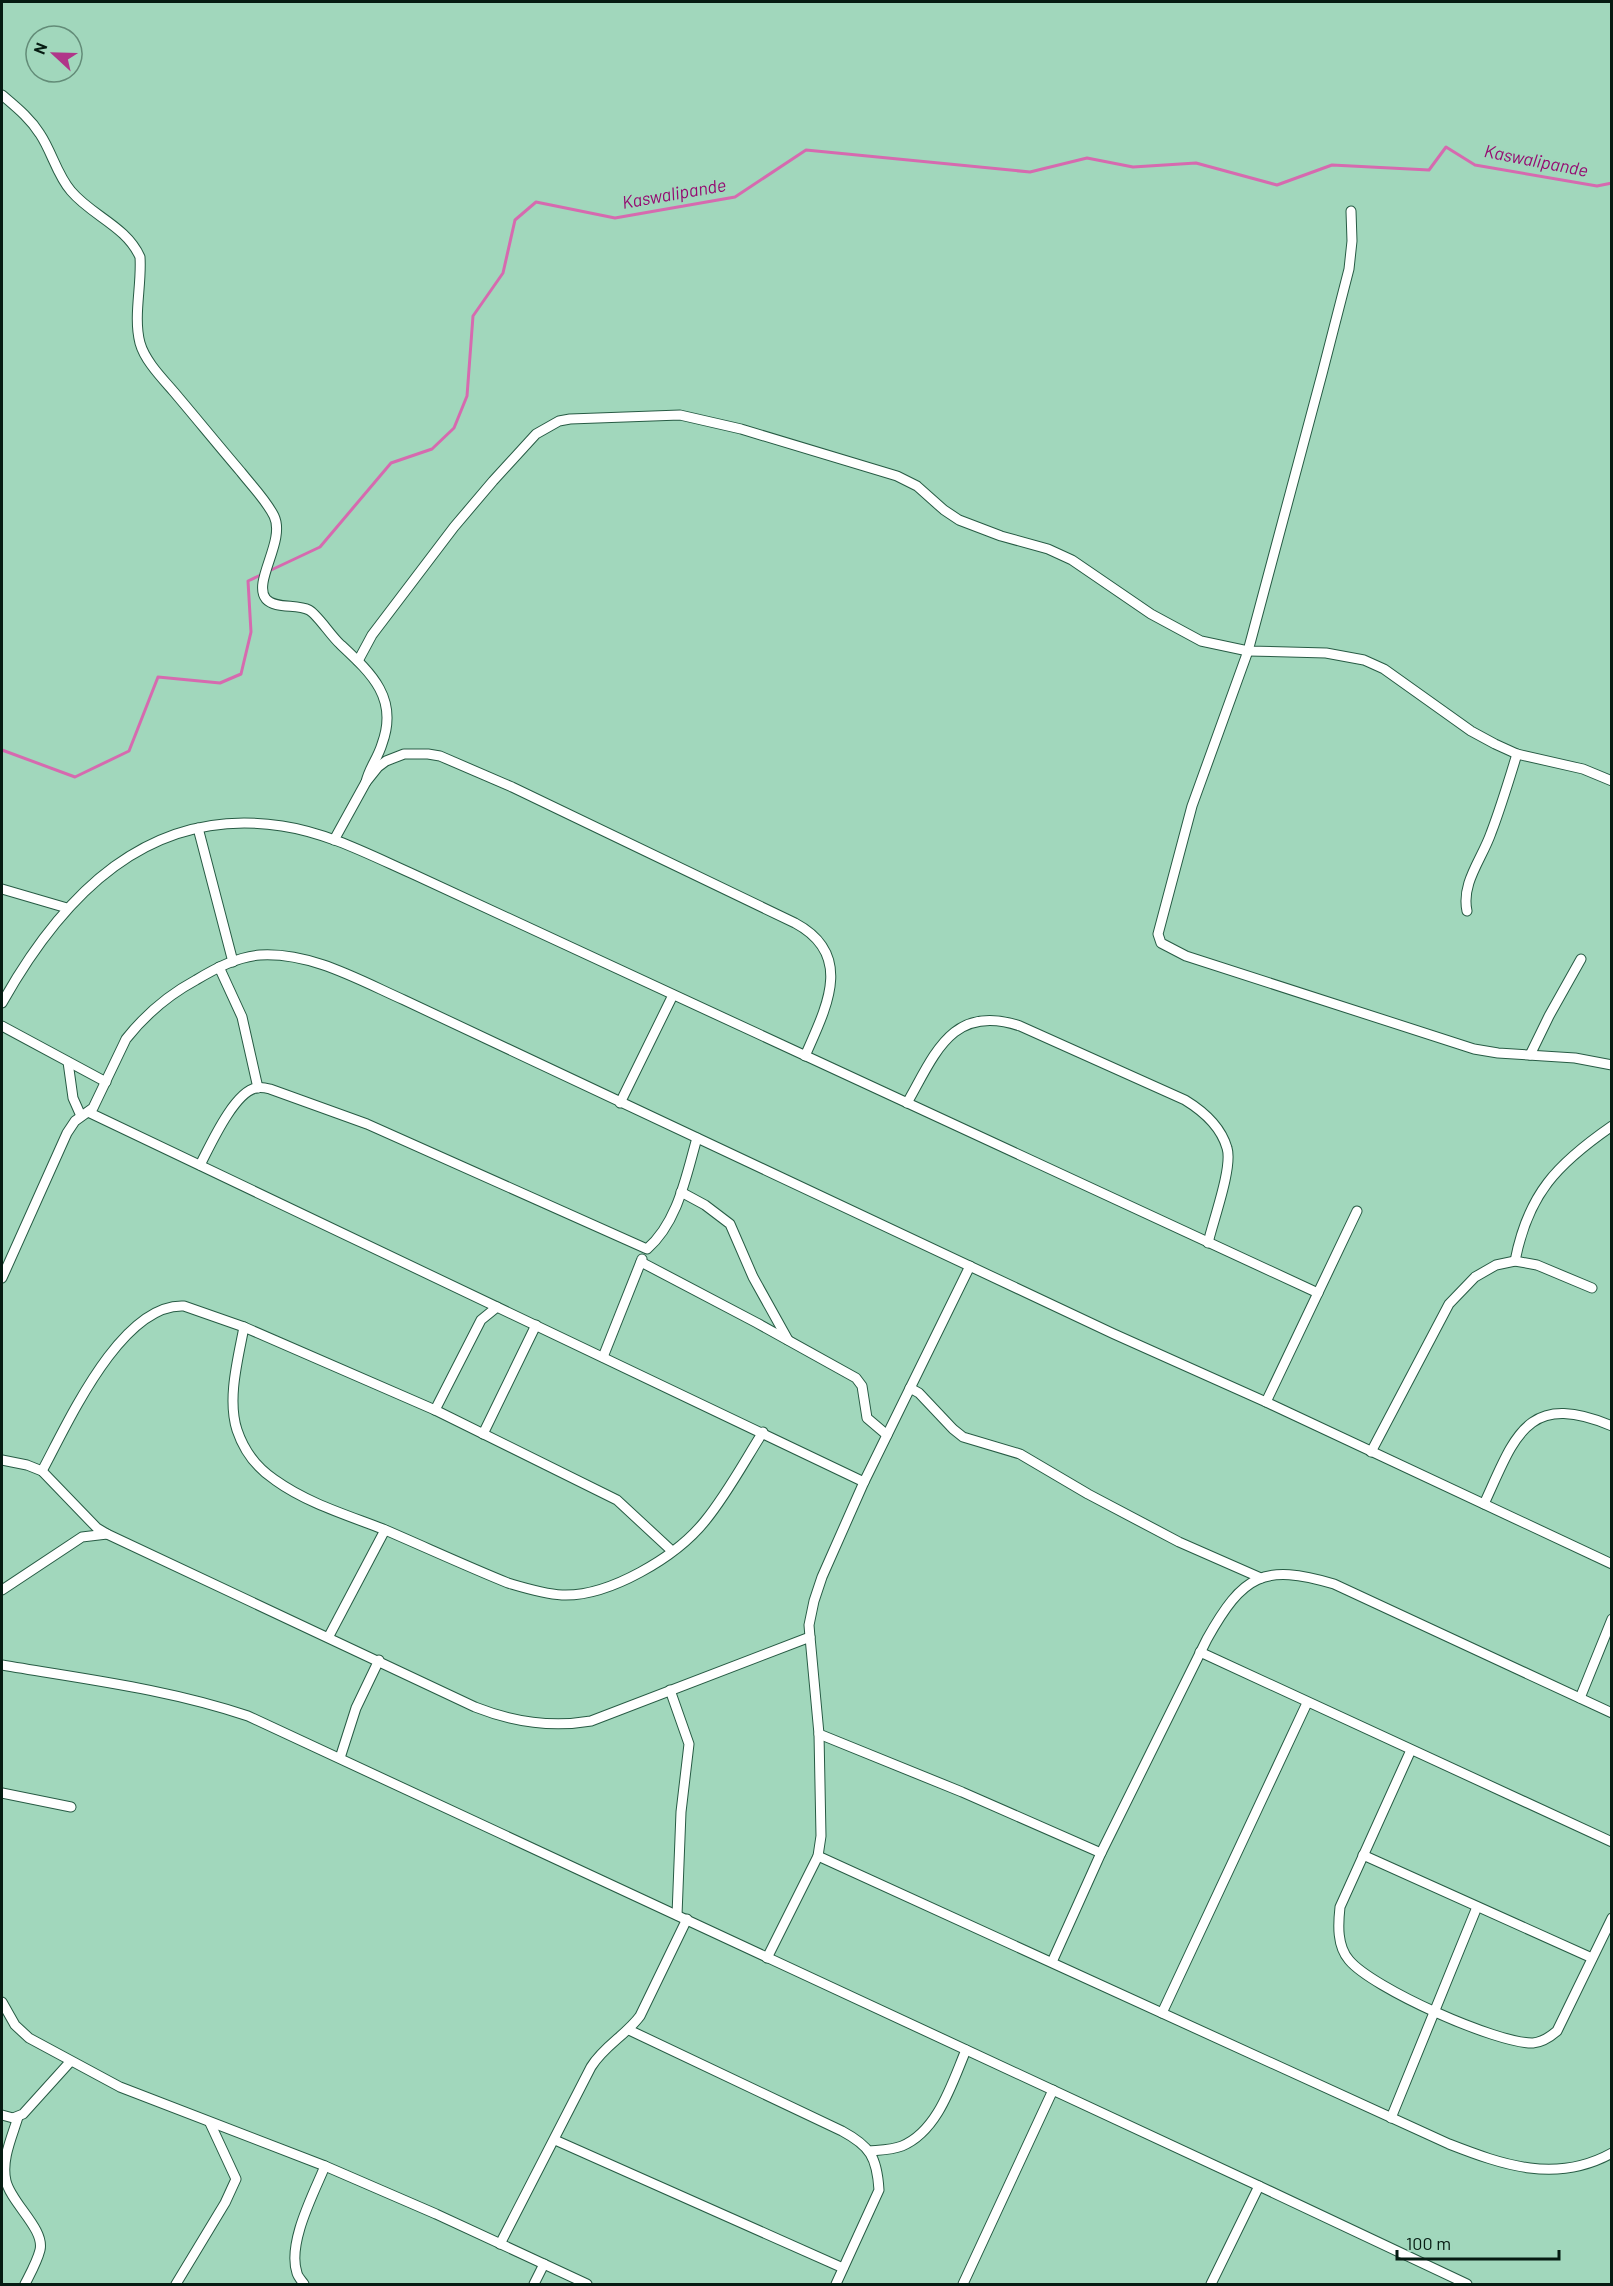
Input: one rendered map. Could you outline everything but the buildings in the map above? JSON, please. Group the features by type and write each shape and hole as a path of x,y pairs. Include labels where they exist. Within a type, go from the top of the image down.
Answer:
{"street":[{"path":"2,95 18,108 41,136 70,190 135,246 140,257 138,334 142,350 274,516 277,536 262,584 267,600 275,604 309,610 316,614 329,634 358,661 382,691 388,723 381,748 366,782"},
{"path":"1351,211 1352,241 1349,269 1248,651 1192,806 1158,934 1161,943 1186,956 1447,1041 1498,1053 1575,1058 1611,1065"},
{"path":"358,661 372,635 453,527 536,434 559,421 570,419 681,415 713,421 897,476 917,486 959,520 1001,536 1048,549 1072,560 1109,587 1183,633 1216,646 1248,651 1326,653 1364,660 1384,669 1472,731 1517,754 1583,769 1611,781"},
{"path":"334,840 366,782 378,767 393,757 414,753 440,756 522,792 807,929 817,937 825,950 832,971 831,992 805,1056"},
{"path":"1467,911 1466,889 1491,835 1517,754"},
{"path":"2,1003 24,966 67,908 91,885 147,846 175,834 228,823 285,826 334,840 415,875 1318,1293"},
{"path":"198,828 233,962"},
{"path":"2,889 67,908"},
{"path":"2,1278 67,1133 75,1121 93,1108 126,1039 133,1030 173,994 219,967 260,956 278,956 313,962 332,967 1611,1564"},
{"path":"1530,1055 1581,959"},
{"path":"219,967 242,1017 258,1088"},
{"path":"620,1103 673,995"},
{"path":"907,1103 935,1054 948,1037 961,1028 987,1019 1002,1020 1020,1026 1185,1100 1206,1115 1218,1130 1227,1148 1227,1170 1208,1243"},
{"path":"2,1026 106,1082"},
{"path":"68,1062 73,1098 85,1114 200,1165 864,1482"},
{"path":"200,1165 234,1106 242,1097 255,1088 270,1089 368,1124 647,1249"},
{"path":"1515,1261 1525,1220 1544,1188 1564,1163 1611,1126"},
{"path":"603,1357 647,1249 669,1223 697,1138"},
{"path":"681,1192 705,1205 730,1224 753,1277 788,1340"},
{"path":"1266,1402 1357,1211"},
{"path":"1371,1452 1449,1304 1475,1277 1496,1265 1515,1261 1537,1265 1592,1288"},
{"path":"641,1262 788,1340 860,1382 867,1418 887,1435"},
{"path":"767,1958 818,1856 821,1836 819,1734 809,1625 814,1601 822,1577 864,1482 970,1266"},
{"path":"42,1471 108,1356 130,1331 151,1314 167,1307 184,1306 244,1327 435,1410 617,1500 672,1551"},
{"path":"435,1410 481,1320 497,1307"},
{"path":"483,1434 536,1325"},
{"path":"244,1327 238,1358 234,1415 237,1431 253,1462 290,1490 508,1583 561,1595 586,1594 628,1578 672,1551 704,1523 763,1432"},
{"path":"909,1388 919,1393 952,1429 963,1437 1020,1454 1088,1494 1179,1542 1261,1578"},
{"path":"1484,1504 1518,1435 1532,1420 1557,1414 1575,1413 1611,1426"},
{"path":"2,1460 27,1465 42,1471 97,1528 107,1534 484,1710 511,1719 556,1725 591,1721 810,1637"},
{"path":"329,1636 385,1530"},
{"path":"2,1590 82,1537 107,1534"},
{"path":"1052,1962 1101,1853 1200,1652 1221,1614 1236,1596 1255,1580 1282,1573 1300,1574 1334,1584 1611,1713"},
{"path":"1580,1698 1611,1619"},
{"path":"1200,1652 1611,1842"},
{"path":"340,1758 356,1708 379,1660"},
{"path":"2,1665 166,1693 248,1716 1467,2284"},
{"path":"670,1690 689,1744 681,1812 677,1915"},
{"path":"1162,2013 1307,1703"},
{"path":"819,1734 962,1792 1101,1853"},
{"path":"1411,1750 1340,1907 1338,1931 1349,1961 1373,1980 1434,2011 1492,2034 1523,2042 1542,2041 1557,2031 1611,1918"},
{"path":"2,1793 71,1807"},
{"path":"1363,1855 1593,1958"},
{"path":"818,1856 1391,2118 1498,2163 1530,2169 1574,2166 1596,2162 1611,2153"},
{"path":"1391,2118 1477,1907"},
{"path":"500,2244 597,2057 629,2030 640,2016 687,1919"},
{"path":"2,2002 15,2025 29,2038 70,2062 120,2086 210,2123 325,2166 588,2284"},
{"path":"629,2030 862,2142 869,2151 878,2173 879,2190 836,2284"},
{"path":"869,2151 902,2146 925,2129 942,2102 966,2050"},
{"path":"25,2284 40,2244 38,2234 12,2196 5,2179 6,2160 18,2117 70,2062"},
{"path":"963,2284 1053,2090"},
{"path":"2,2115 8,2118 18,2117"},
{"path":"176,2284 225,2203 236,2179 210,2123"},
{"path":"555,2140 843,2268"},
{"path":"304,2284 297,2273 296,2245 301,2226 325,2166"},
{"path":"1211,2284 1259,2186"},
{"path":"534,2284 544,2264"}],"waterway":[{"name":"Kaswalipande","path":"269,571 320,547 391,463 432,449 454,428 467,396 473,316 503,273 515,220 536,202 615,218 735,197 806,150 1030,172 1087,158 1133,167 1196,163 1277,185 1332,165 1429,170 1446,147 1475,165 1597,186 1612,183"},
{"name":"Kaswalipande","path":"2,750 75,777 129,751 158,677 220,683 241,674 251,632 248,581 263,574"}]}
